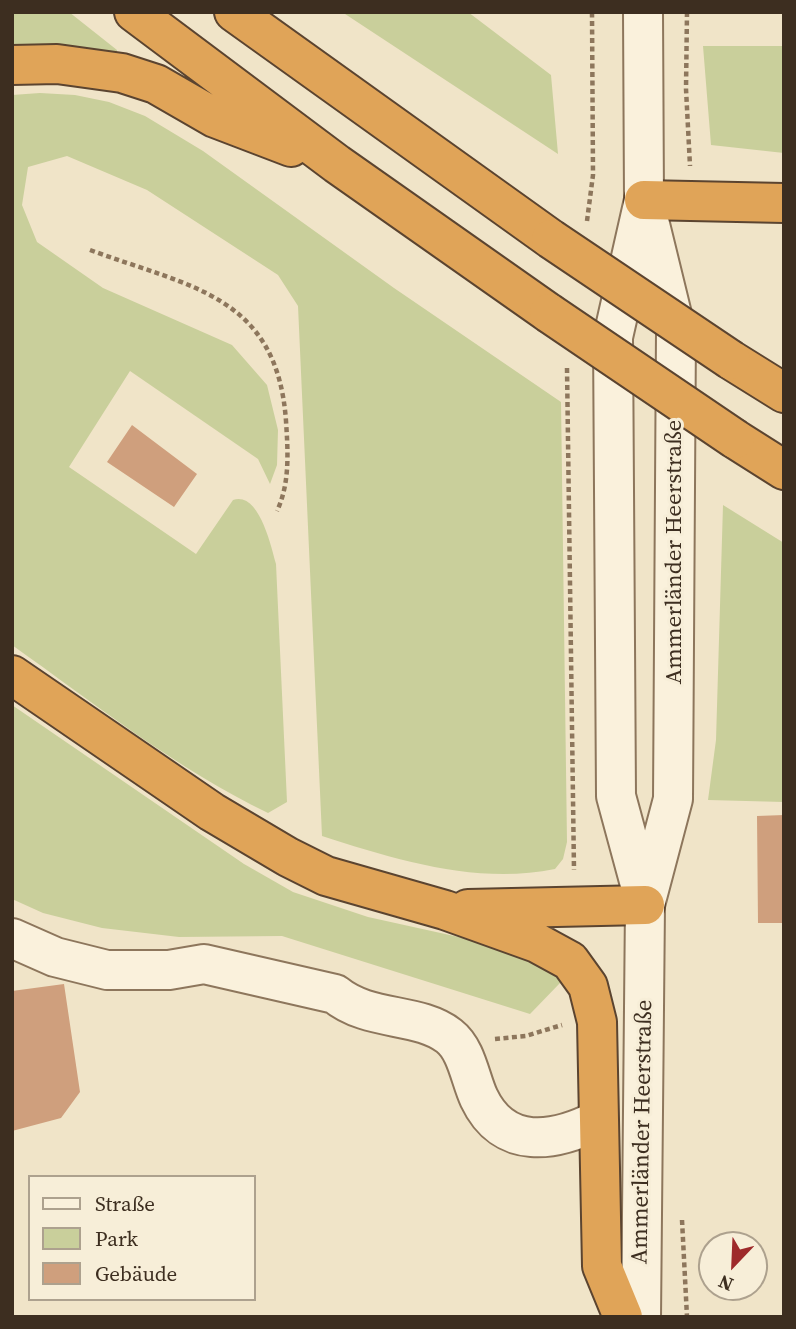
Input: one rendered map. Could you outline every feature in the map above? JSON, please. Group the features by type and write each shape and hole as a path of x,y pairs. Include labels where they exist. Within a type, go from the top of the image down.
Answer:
{"highway":[{"path":"134,12 337,164 549,313 784,470"},
{"path":"234,12 568,233 731,360 784,393"},
{"path":"12,65 57,64 121,73 156,84 215,118 337,164"},
{"path":"644,200 784,203"},
{"path":"12,675 212,813 288,857 326,876 445,910 537,943 570,961 588,986 597,1022 602,1266 623,1317"},
{"path":"445,910 645,905"}],"street":[{"name":"Ammerländer Heerstraße","path":"643,12 644,200 613,337 613,351 616,796 645,905"},
{"name":"Ammerländer Heerstraße","path":"642,1317 645,905 673,799 676,331 644,200"},
{"path":"12,938 55,957 107,970 169,970 204,964 237,969 335,994 351,1007 437,1029 451,1037 461,1052 480,1101 500,1126 529,1137 562,1136 598,1119"}],"path":[{"path":"568,233 593,175 592,12"},
{"path":"90,250 214,296 238,311 261,334 277,369 285,405 287,480 277,511"},
{"path":"567,361 576,849 571,907"},
{"path":"502,1039 526,1036 567,1023"}],"green space":[{"path":"12,12 69,12 117,50 117,59 12,53"},
{"path":"342,12 468,12 551,75 558,154"},
{"path":"703,46 784,46 784,153 711,145"},
{"path":"12,95 75,95 109,102 145,116 203,151 394,288 561,402 567,842 563,859 555,869 497,874 437,868 322,836 298,306 278,275 147,190 67,156 28,167 22,205 37,242 103,288 232,345 267,385 278,430 277,465 270,484 258,459 130,371 69,467 196,554 233,500 242,499 257,512 267,533 276,564 287,802 268,813 234,796 137,735 12,645"},
{"path":"723,505 784,543 784,802 708,800 716,740"},
{"path":"12,705 244,864 293,892 368,917 504,947 549,964 561,982 530,1014 282,936 179,937 102,928 43,913 12,899"}],"building":[{"path":"132,425 197,474 174,507 107,462"},
{"path":"784,815 784,923 758,923 757,816"},
{"path":"64,984 80,1092 61,1118 12,1131 12,991"}]}
